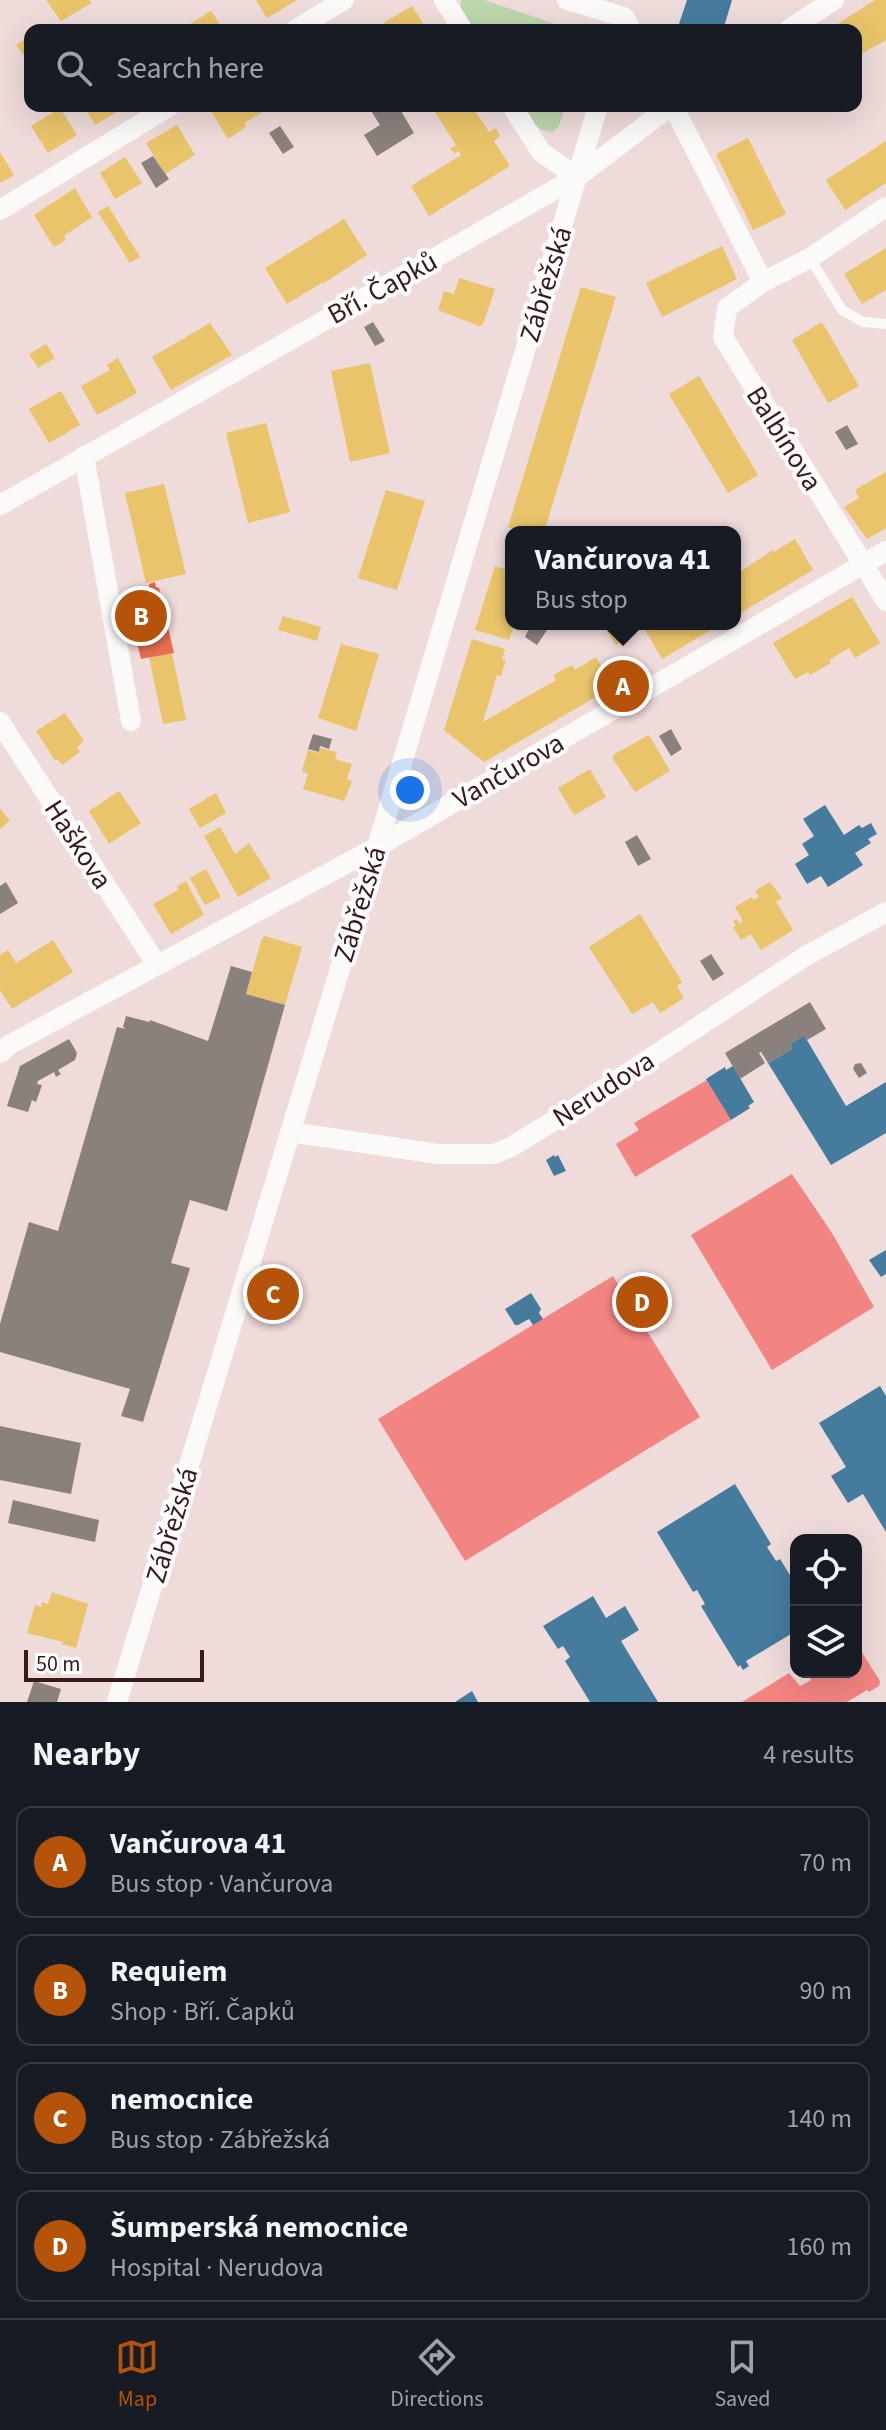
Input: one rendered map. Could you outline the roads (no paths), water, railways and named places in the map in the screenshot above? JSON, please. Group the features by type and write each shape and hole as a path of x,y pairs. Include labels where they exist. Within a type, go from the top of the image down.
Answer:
{"street":[{"path":"305,24 344,0"},
{"path":"444,0 459,24"},
{"path":"567,0 626,19"},
{"path":"797,24 834,0"},
{"path":"0,210 160,112"},
{"path":"516,112 541,152 577,177"},
{"name":"Zábřežská","path":"117,1702 596,112"},
{"name":"Bří. Čapků","path":"0,505 577,177 664,112"},
{"path":"675,112 763,282"},
{"name":"Balbínova","path":"886,207 810,258 763,282 727,308 723,337 886,601"},
{"path":"84,456 131,721"},
{"name":"Vančurova","path":"0,1053 9,1045 377,847 886,551"},
{"name":"Haškova","path":"0,722 157,965"},
{"name":"Nerudova","path":"290,1132 438,1154 494,1154 573,1109 804,957 886,912"}],"lane":[{"path":"810,258 842,310 863,322 886,324"}],"place":[{"name":"Requiem","path":"141,616"},
{"name":"Vančurova 41","path":"623,686"},
{"name":"nemocnice","path":"273,1294"},
{"name":"Šumperská nemocnice","path":"642,1302"}]}
